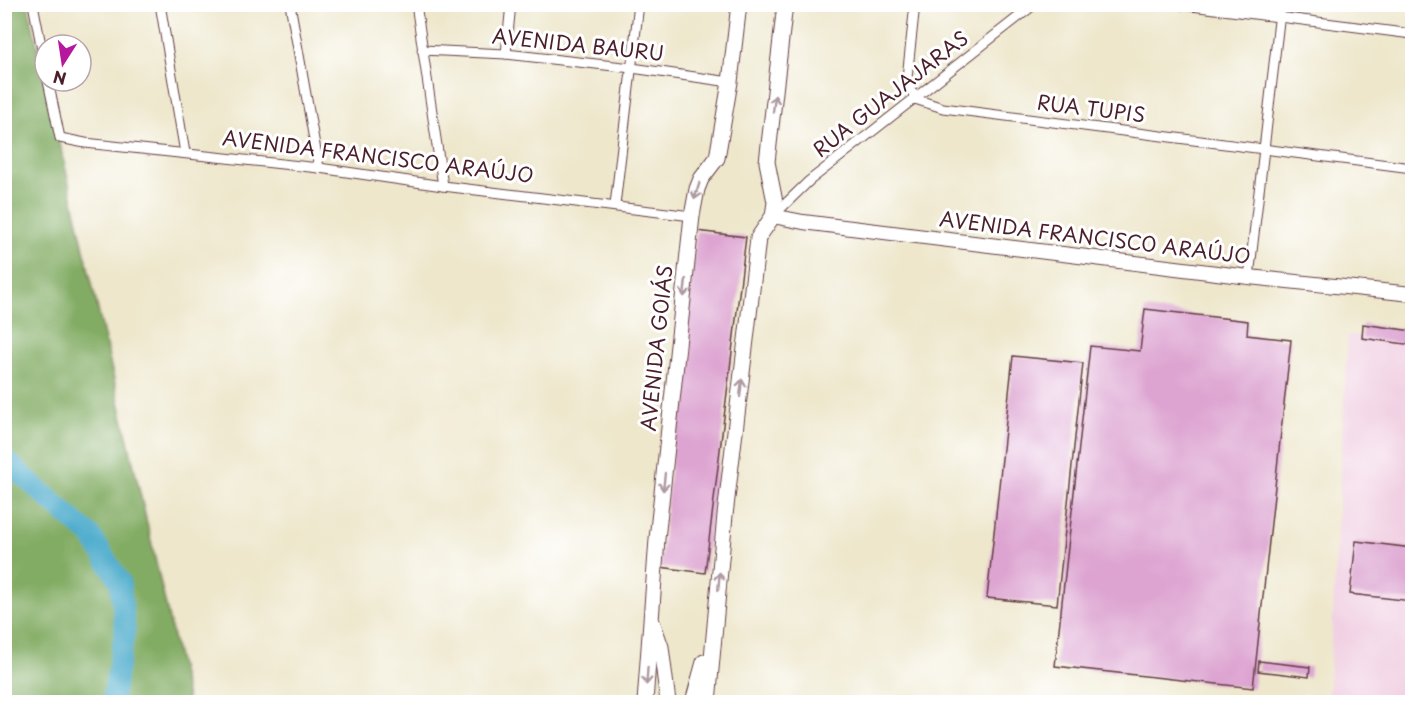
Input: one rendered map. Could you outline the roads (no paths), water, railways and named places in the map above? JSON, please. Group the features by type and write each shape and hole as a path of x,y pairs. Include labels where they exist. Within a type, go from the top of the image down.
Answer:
{"main road":[{"name":"AVENIDA GOIÁS","path":"645,702 657,539 692,216 701,179 717,158 730,82 739,4"},
{"path":"708,702 725,515 758,238 773,216 775,202 767,162 785,4"},
{"path":"651,619 661,648 668,702"},
{"path":"693,702 715,623"}],"street":[{"path":"33,4 39,33"},
{"path":"160,4 185,153"},
{"path":"290,4 319,168"},
{"path":"416,4 443,186"},
{"path":"506,54 512,4"},
{"path":"615,205 639,4"},
{"path":"915,4 907,78 915,99"},
{"name":"RUA GUAJAJARAS","path":"773,216 809,181 1035,4"},
{"path":"1176,4 1413,34"},
{"path":"1249,277 1281,4"},
{"name":"AVENIDA BAURU","path":"422,50 506,54 730,82"},
{"name":"AVENIDA FRANCISCO ARAÚJO","path":"51,93 60,138 85,143 319,168 443,186 692,216"},
{"name":"RUA TUPIS","path":"915,99 943,108 1413,168"},
{"name":"AVENIDA FRANCISCO ARAÚJO","path":"773,216 803,222 1249,277 1413,294"}],"waterway":[{"path":"4,459 91,536 120,582 125,630 112,702"}]}
